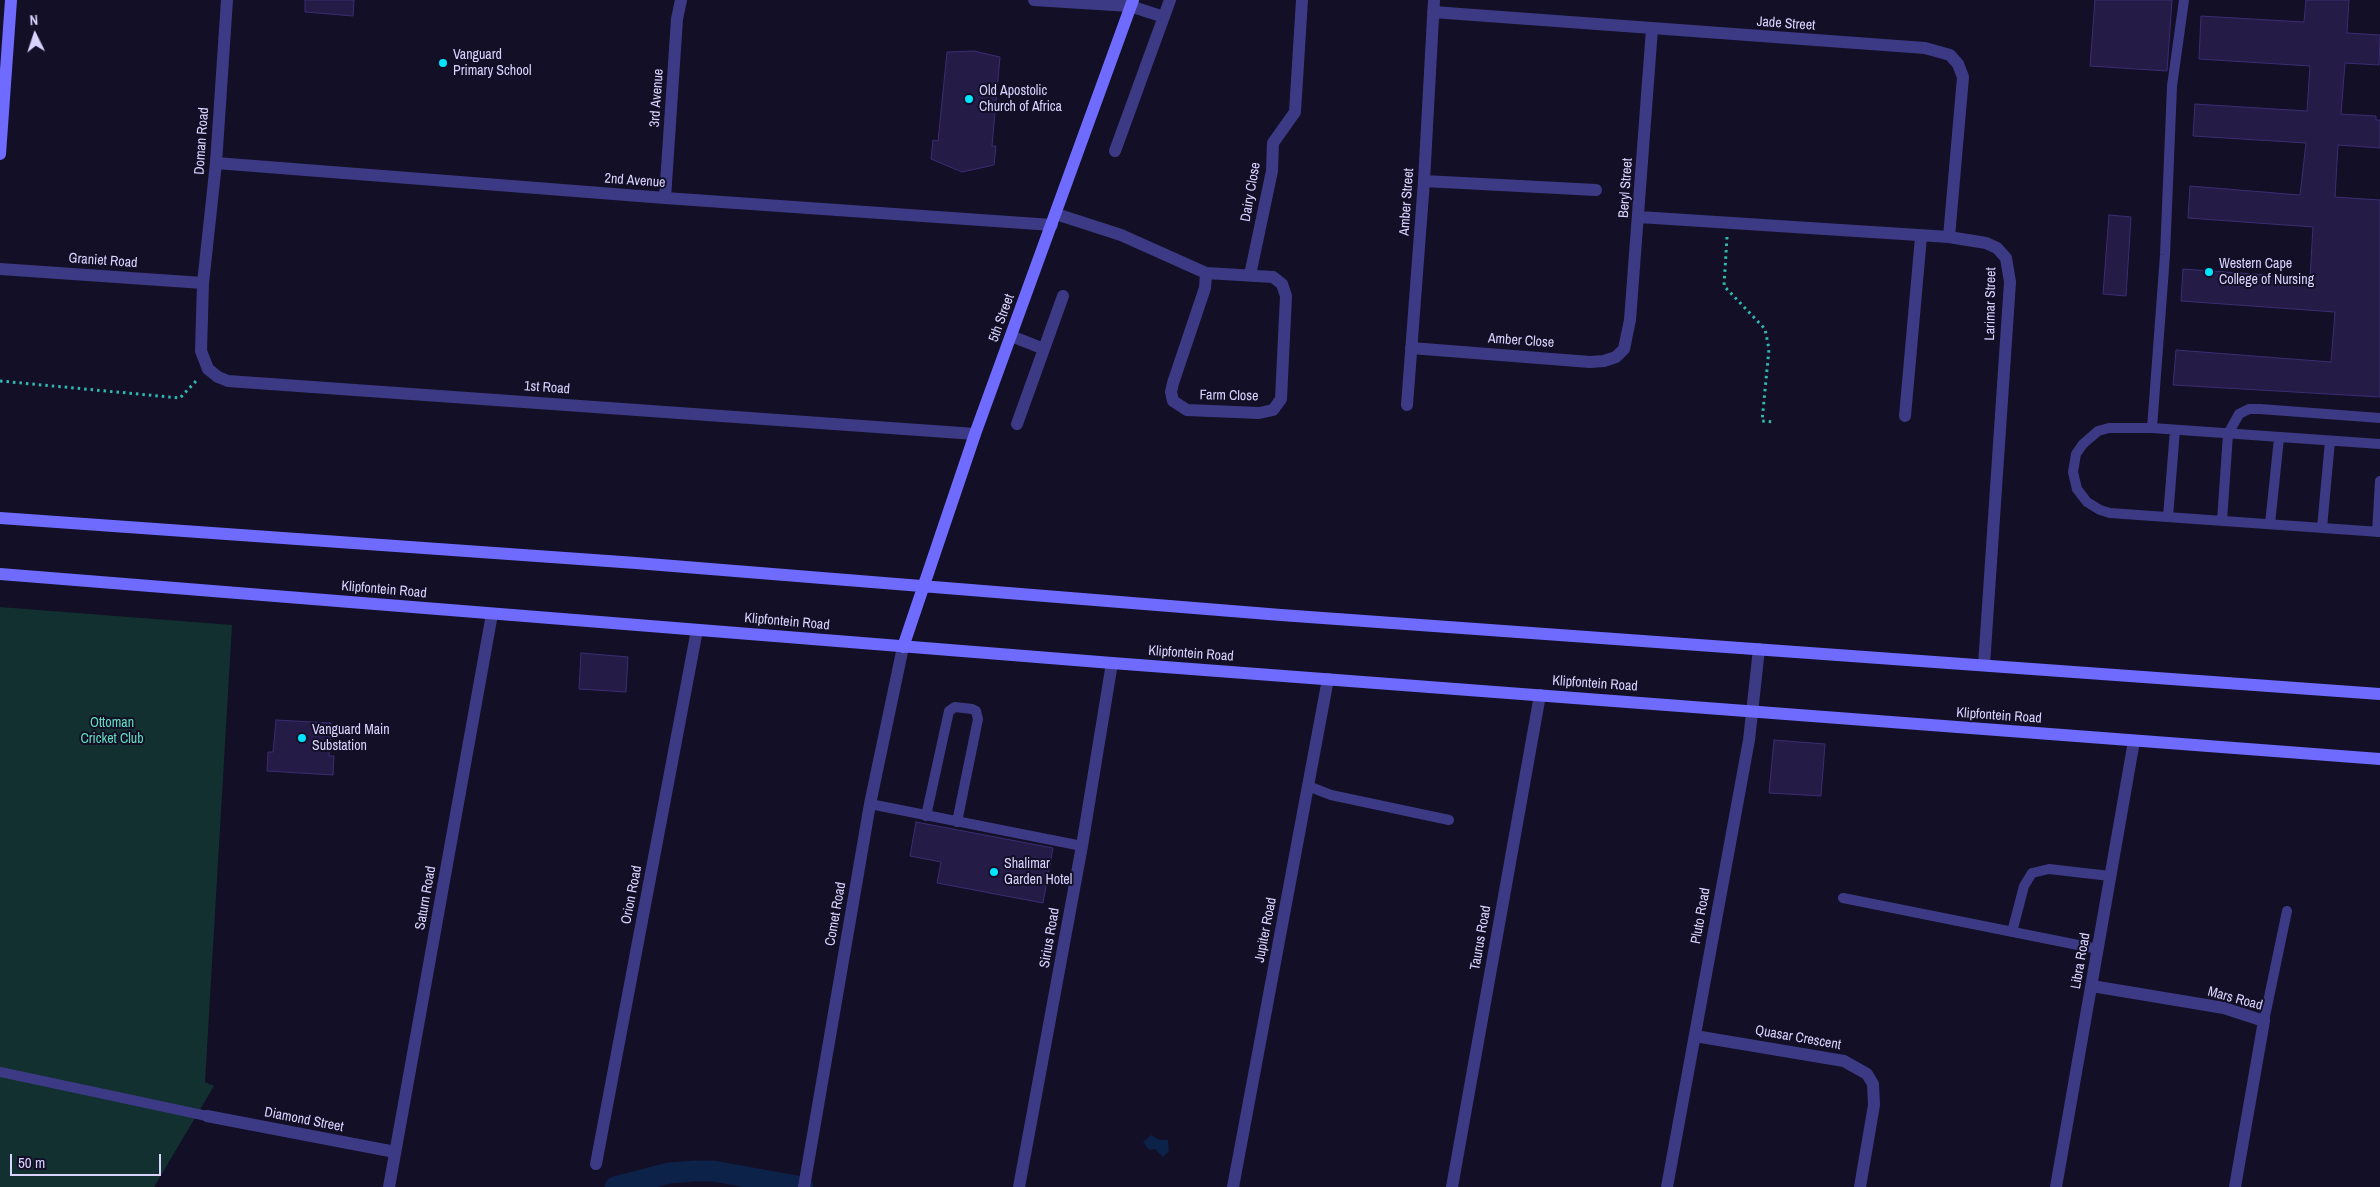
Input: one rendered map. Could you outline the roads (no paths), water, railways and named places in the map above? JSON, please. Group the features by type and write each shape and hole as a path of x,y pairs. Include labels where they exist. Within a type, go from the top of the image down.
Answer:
{"main road":[{"path":"0,154 11,0"},
{"name":"5th Street","path":"903,646 975,434 1132,3"},
{"path":"0,518 636,563 924,588 2380,694"},
{"name":"Klipfontein Road","path":"0,574 1112,664 2380,759"}],"street":[{"name":"Doman Road","path":"204,283 216,163 227,0"},
{"name":"3rd Avenue","path":"665,198 681,0"},
{"path":"1034,0 1132,3 1164,17"},
{"path":"1115,151 1170,0"},
{"name":"Dairy Close","path":"1250,275 1272,171 1273,143 1295,112 1302,0"},
{"name":"Jade Street","path":"1433,6 1652,29 1924,48 1950,55 1958,64 1963,77 1950,237"},
{"name":"Amber Street","path":"1407,405 1424,181 1433,6"},
{"name":"Beryl Street","path":"1624,349 1630,320 1652,29"},
{"name":"2nd Avenue","path":"216,163 665,198 1054,219"},
{"path":"1424,181 1596,190"},
{"name":"Larimar Street","path":"1639,217 1950,237 1986,243 1998,248 2006,258 2009,270 1984,664"},
{"name":"Farm Close","path":"1054,219 1121,236 1206,273 1273,277 1282,284 1286,296 1280,399 1273,410 1260,413 1187,410 1173,401 1171,392 1173,383 1205,288 1206,273"},
{"path":"1905,416 1921,236"},
{"name":"Graniet Road","path":"0,269 204,283"},
{"name":"1st Road","path":"204,283 201,351 208,369 218,377 228,381 975,434"},
{"path":"1017,424 1064,296"},
{"path":"1011,336 1044,349"},
{"name":"Amber Close","path":"1412,348 1590,362 1604,361 1616,357 1624,349"},
{"name":"Saturn Road","path":"389,1187 492,614"},
{"name":"Orion Road","path":"596,1164 697,630"},
{"name":"Comet Road","path":"804,1187 870,804 903,646"},
{"name":"Pluto Road","path":"1667,1187 1753,711 1759,649"},
{"name":"Sirius Road","path":"1020,1187 1082,846 1112,664"},
{"name":"Jupiter Road","path":"1233,1187 1328,679"},
{"name":"Taurus Road","path":"1452,1187 1540,695"},
{"name":"Libra Road","path":"2056,1187 2134,741"},
{"name":"Mars Road","path":"2092,986 2224,1008 2264,1021 2235,1187"},
{"name":"Quasar Crescent","path":"1695,1036 1844,1061 1866,1074 1873,1084 1874,1105 1860,1187"},
{"name":"Diamond Street","path":"207,1116 395,1152"}],"lane":[{"path":"2152,428 2165,255 2172,86 2184,0"},
{"path":"2222,521 2228,434 2239,414 2248,409 2380,418"},
{"path":"2380,444 2152,428 2109,428 2091,435 2076,454 2073,472 2077,489 2087,502 2100,510 2110,513 2378,532 2380,481"},
{"path":"2168,517 2175,430"},
{"path":"2270,524 2279,438"},
{"path":"2322,528 2330,441"},
{"path":"926,816 949,711 955,707 972,709 976,711 978,719 957,822"},
{"path":"1308,786 1341,797 1449,820"},
{"path":"870,804 1082,846"},
{"path":"2012,932 2024,886 2032,873 2049,869 2110,876"},
{"path":"1843,898 2098,949"},
{"path":"2264,1021 2287,911"},
{"path":"0,1072 207,1116"}],"water":[{"path":"1151,1135 1160,1140 1168,1140 1169,1151 1163,1157 1155,1149 1149,1150 1143,1142"}],"waterway":[{"path":"615,1187 669,1173 695,1171 713,1171 803,1187"}],"place":[{"name":"Vanguard Primary School","path":"443,63"},
{"name":"Old Apostolic Church of Africa","path":"969,99"},
{"name":"Western Cape College of Nursing","path":"2209,272"},
{"name":"Vanguard Main Substation","path":"302,738"},
{"name":"Shalimar Garden Hotel","path":"994,872"}],"park label":[{"name":"Ottoman Cricket Club","path":"112,732"}]}
